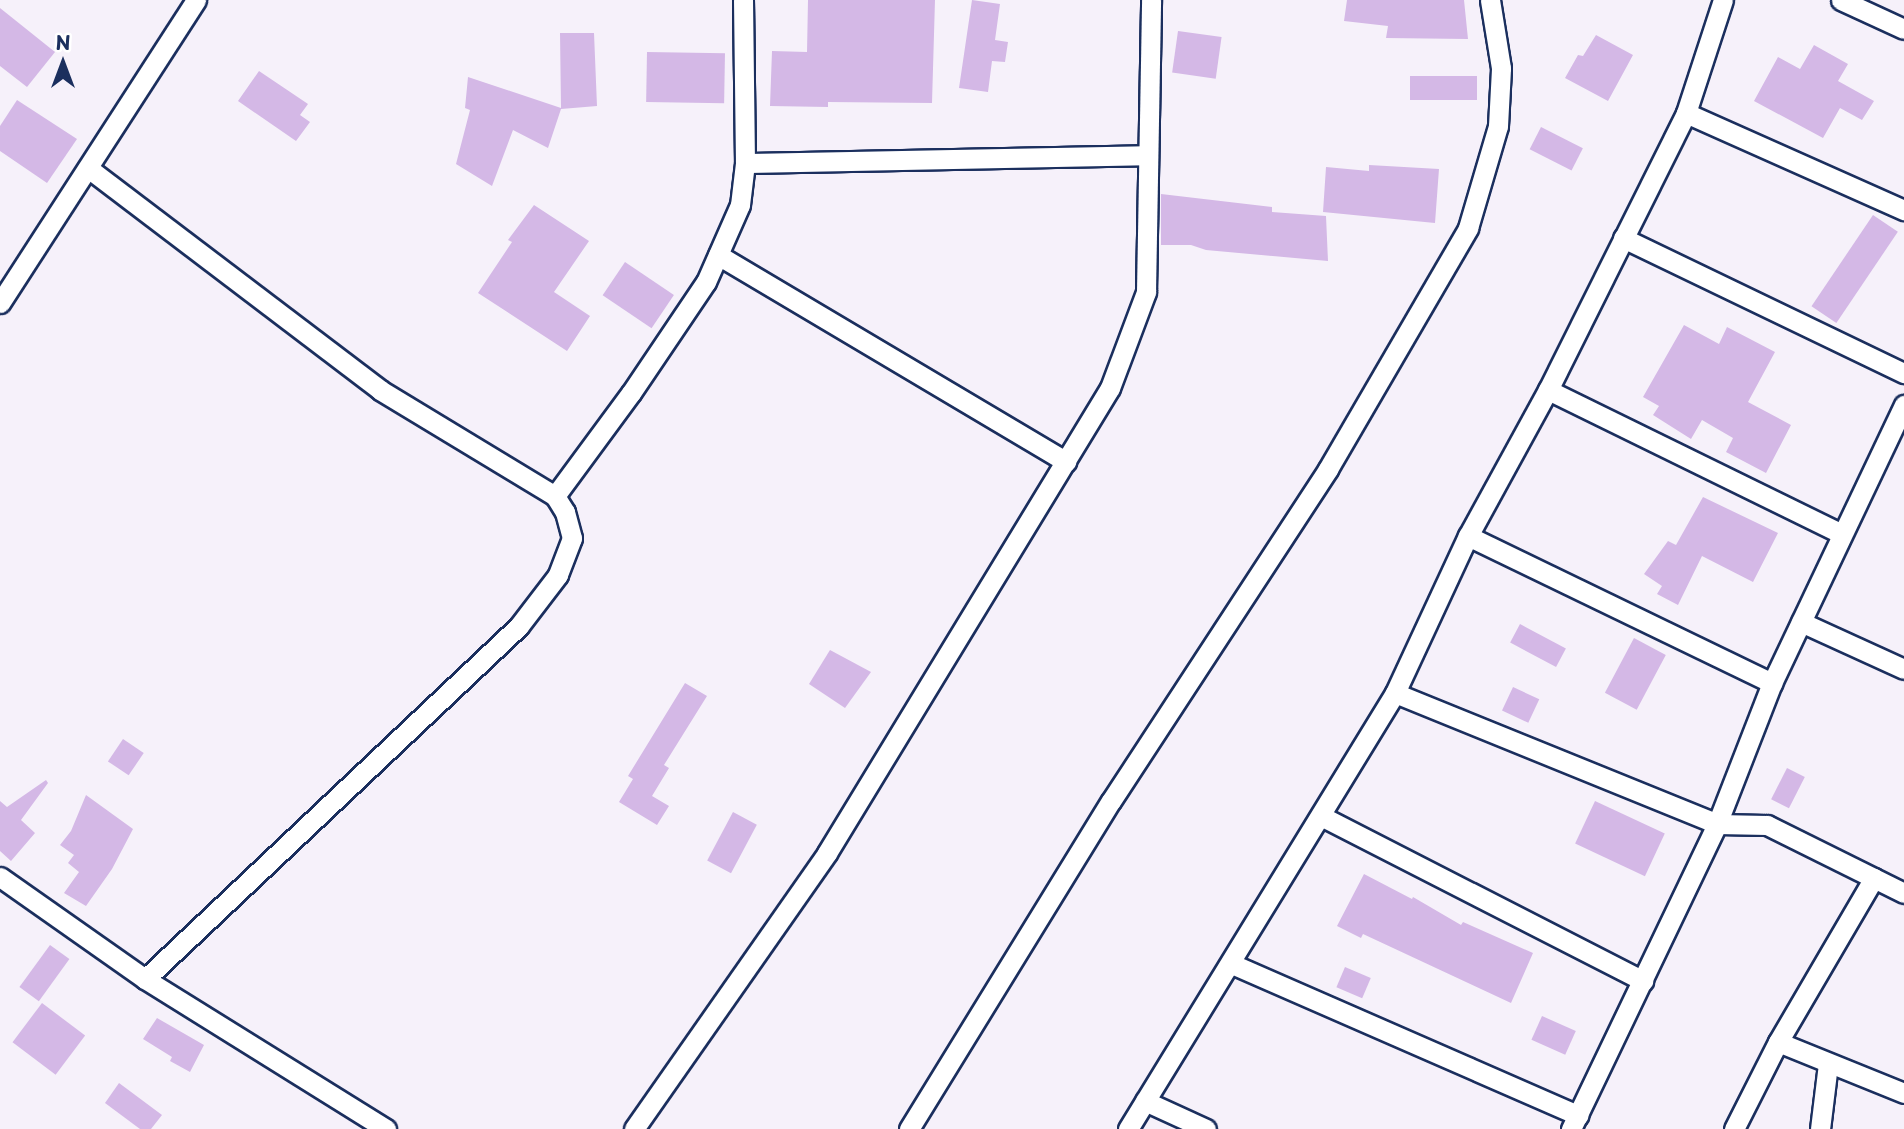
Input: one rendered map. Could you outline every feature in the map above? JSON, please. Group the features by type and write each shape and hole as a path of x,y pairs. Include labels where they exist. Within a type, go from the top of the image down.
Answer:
{"street":[{"path":"0,303 196,0"},
{"path":"555,496 654,360 706,282 740,205 745,163 743,0"},
{"path":"634,1129 827,853 1110,388 1146,292 1151,0"},
{"path":"909,1129 1111,801 1328,469 1468,228 1497,126 1502,68 1490,0"},
{"path":"1128,1129 1395,693 1468,536 1548,390 1686,113 1723,0"},
{"path":"1841,0 1904,29"},
{"path":"1686,113 1904,210"},
{"path":"745,163 1148,155"},
{"path":"88,168 380,390 555,496 565,512 572,538 558,575 519,626 145,979"},
{"path":"1623,239 1904,373"},
{"path":"718,255 1066,462"},
{"path":"1548,390 1842,534"},
{"path":"1231,964 1575,1122 1717,824 1772,683 1902,415"},
{"path":"1468,536 1772,683"},
{"path":"1801,622 1904,669"},
{"path":"1395,693 1717,824 1767,825 1904,893"},
{"path":"1321,816 1643,981"},
{"path":"0,877 145,979 386,1129"},
{"path":"1734,1129 1778,1042 1874,878"},
{"path":"1778,1042 1828,1065 1904,1093"},
{"path":"1820,1129 1828,1065"},
{"path":"1145,1101 1206,1129"}],"building":[{"path":"808,0 935,0 932,103 828,102 828,107 770,106 772,51 807,52"},
{"path":"972,0 1000,4 995,40 1008,42 1005,62 992,61 988,92 959,88"},
{"path":"1347,0 1464,0 1468,39 1386,38 1388,26 1344,21"},
{"path":"0,8 55,52 27,87 0,66"},
{"path":"1178,31 1222,37 1216,79 1172,73"},
{"path":"560,33 594,33 597,106 561,109 548,148 513,130 492,186 456,164 470,110 465,108 468,77 561,108"},
{"path":"1596,35 1633,55 1608,101 1565,78 1578,55 1583,56"},
{"path":"1814,45 1848,64 1838,81 1874,101 1862,120 1840,108 1823,138 1754,101 1778,57 1800,69"},
{"path":"647,52 725,53 724,103 646,102"},
{"path":"259,71 308,104 300,115 310,122 296,141 238,101"},
{"path":"1410,76 1477,76 1477,100 1410,100"},
{"path":"17,100 77,139 47,183 0,151 0,126"},
{"path":"1541,127 1583,148 1572,171 1530,149"},
{"path":"1369,165 1439,169 1435,223 1323,212 1326,167 1369,171"},
{"path":"1161,194 1272,207 1272,212 1326,216 1328,261 1206,250 1191,245 1161,245"},
{"path":"534,205 589,241 554,292 590,316 567,351 478,293 512,242 508,240"},
{"path":"1873,215 1898,232 1836,323 1811,306"},
{"path":"625,262 674,295 652,328 603,295"},
{"path":"1684,325 1719,344 1727,327 1775,352 1748,402 1791,425 1766,473 1726,452 1733,438 1702,420 1691,439 1653,415 1659,406 1643,397"},
{"path":"1703,497 1778,533 1753,582 1702,556 1678,605 1657,594 1662,586 1644,574 1668,541 1676,545"},
{"path":"1520,624 1566,648 1556,667 1510,643"},
{"path":"1634,638 1666,655 1637,710 1605,693"},
{"path":"830,650 871,672 845,708 809,684"},
{"path":"685,683 707,696 664,765 669,768 652,796 669,806 657,825 619,802 633,779 628,776"},
{"path":"1513,687 1539,699 1528,723 1502,711"},
{"path":"123,739 144,753 129,775 108,761"},
{"path":"1787,768 1805,777 1789,808 1771,799"},
{"path":"46,780 48,783 21,820 35,833 11,861 0,851 0,801 7,807"},
{"path":"86,795 133,829 112,869 86,906 64,893 79,872 68,863 74,855 60,845 71,831"},
{"path":"1595,801 1665,834 1645,876 1575,844"},
{"path":"733,812 757,825 731,873 707,861"},
{"path":"1364,874 1412,899 1413,897 1461,925 1463,922 1533,953 1511,1003 1363,934 1361,938 1337,926"},
{"path":"50,945 69,959 39,1001 19,987"},
{"path":"1345,967 1371,978 1362,998 1336,987"},
{"path":"42,1003 85,1035 56,1075 13,1042"},
{"path":"1542,1016 1576,1031 1565,1055 1531,1040"},
{"path":"157,1018 204,1045 190,1072 170,1061 172,1057 143,1039"},
{"path":"119,1083 162,1115 151,1129 140,1129 105,1103"}]}
